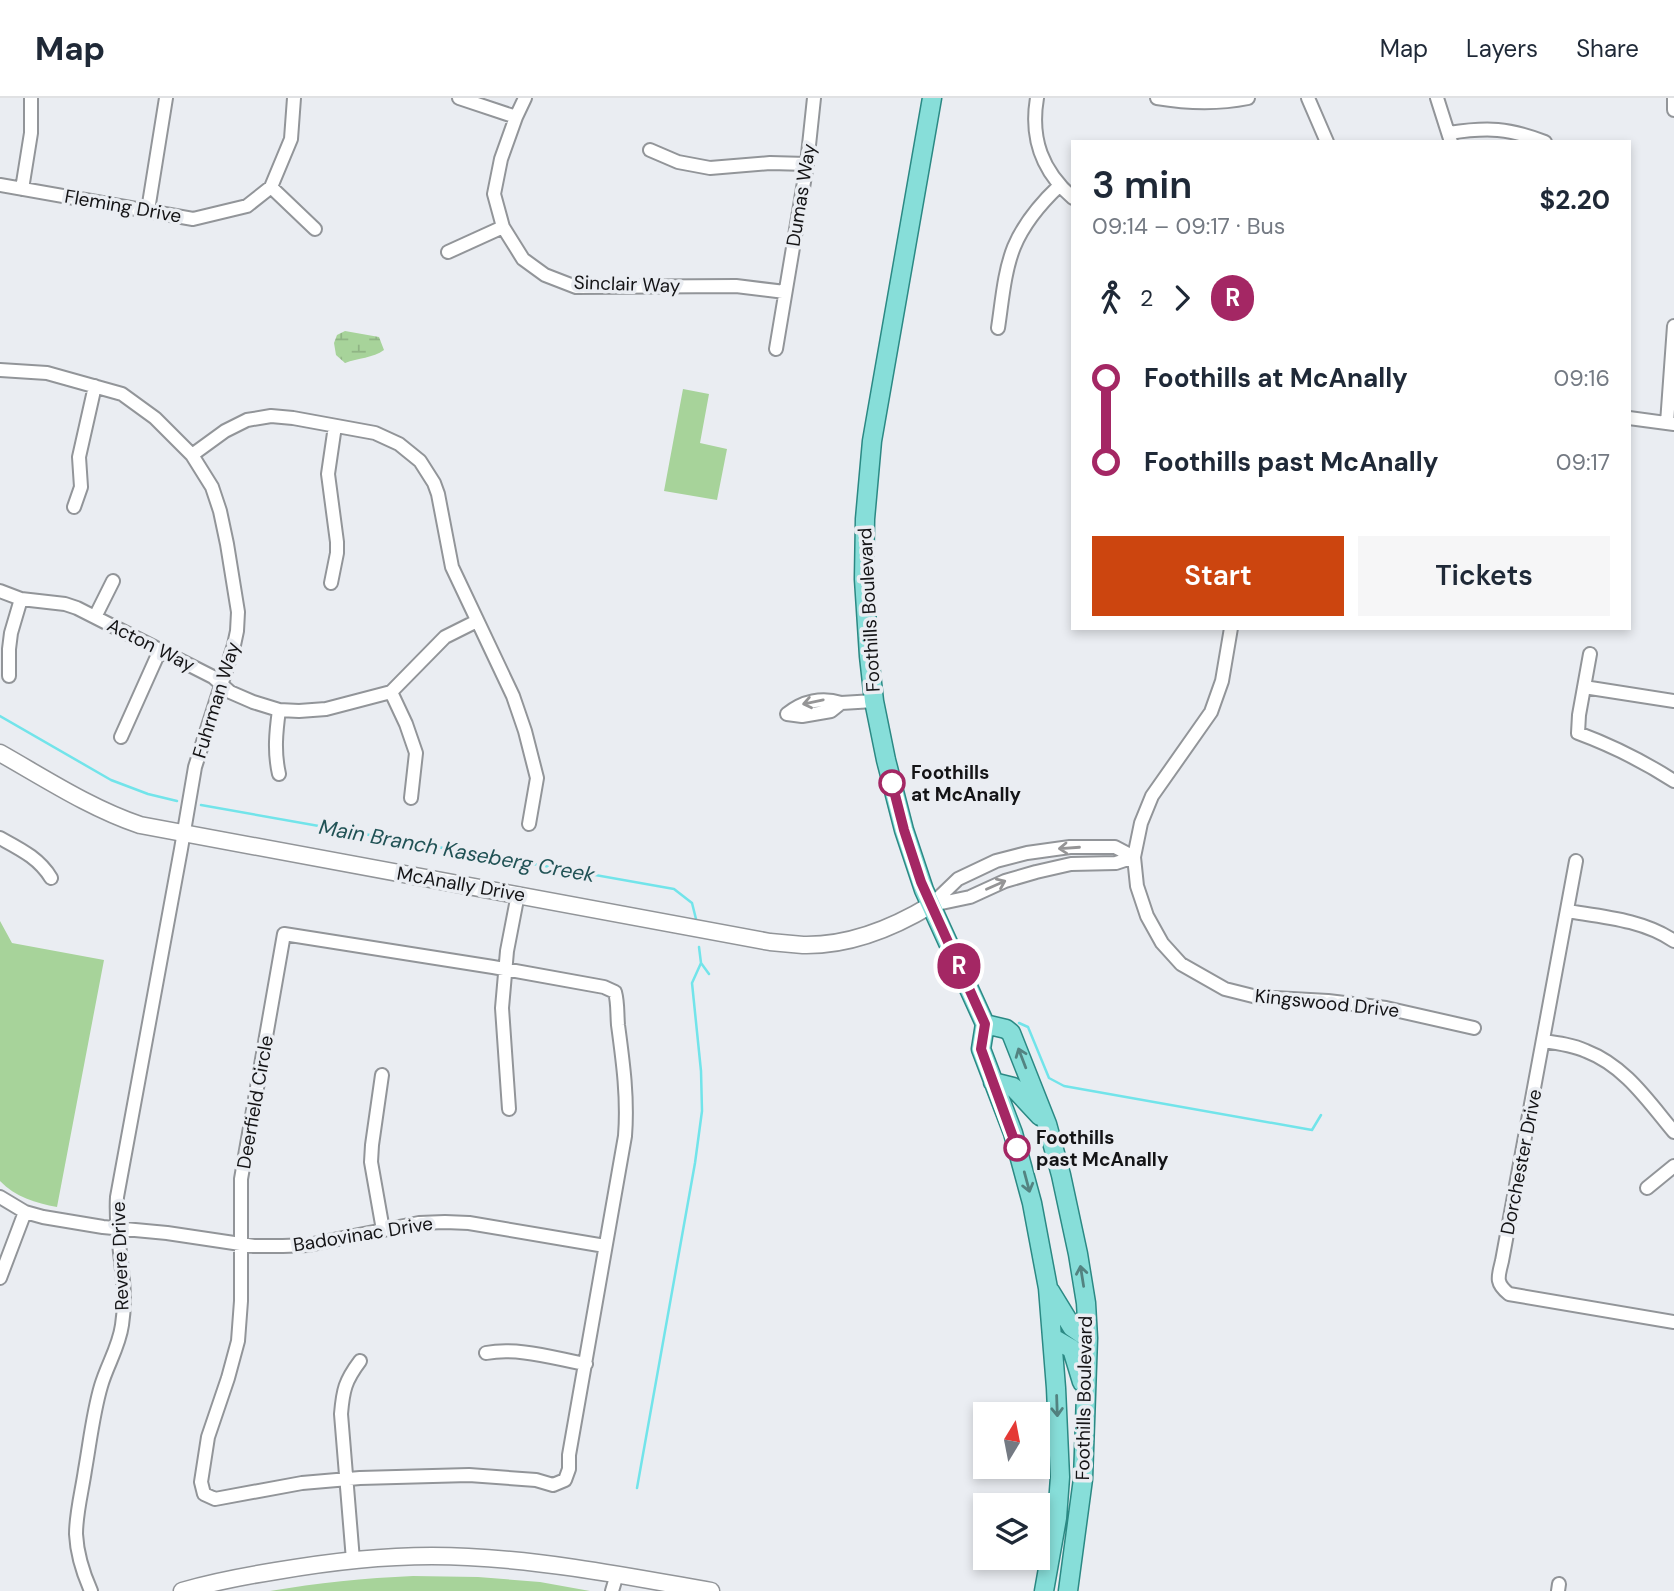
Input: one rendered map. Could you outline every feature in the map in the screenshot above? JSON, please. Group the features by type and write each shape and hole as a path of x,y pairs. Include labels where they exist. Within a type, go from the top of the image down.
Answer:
{"main road":[{"name":"Foothills Boulevard","path":"932,98 875,419 867,487 864,579 869,656 874,701 904,830 921,882 985,1024 981,1049 1013,1133 1032,1203 1048,1289 1053,1338 1060,1478 1057,1518 1043,1589"},
{"name":"Foothills Boulevard","path":"985,1024 1006,1029 1014,1038 1047,1124 1061,1175 1086,1303 1088,1338 1083,1479 1068,1591"},
{"path":"993,1082 1013,1087 1047,1124"},
{"path":"1048,1289 1072,1327 1088,1338"},
{"path":"1053,1338 1072,1349 1085,1393"}],"street":[{"path":"22,189 32,133 31,98"},
{"path":"148,210 166,98"},
{"path":"294,98 291,139 271,187 314,229"},
{"path":"459,98 516,117"},
{"name":"Sinclair Way","path":"525,98 501,159 494,194 503,227 523,259 545,275 576,287 736,286 785,292"},
{"name":"Dumas Way","path":"776,349 807,164 814,98"},
{"path":"1037,98 1034,128 1037,144 1050,174 1071,196"},
{"path":"1157,98 1178,102 1209,102 1248,98"},
{"path":"1308,98 1326,140"},
{"path":"1437,98 1450,137 1478,128 1501,129 1538,140"},
{"path":"1674,98 1674,110"},
{"path":"650,150 678,162 710,168 770,163 807,164"},
{"name":"Fleming Drive","path":"0,185 194,219 247,206 271,187"},
{"path":"998,328 1013,248 1030,218 1059,186"},
{"path":"448,251 503,227"},
{"path":"1631,418 1671,423 1674,326"},
{"name":"Fuhrman Way","path":"0,370 47,373 122,394 155,418 192,455 212,487 228,544 237,603 237,631 195,767 183,834"},
{"path":"74,507 82,487 79,457 95,386"},
{"path":"192,455 236,425 271,416 375,433 410,452 434,483 452,567 513,696 537,778 529,824"},
{"path":"331,583 337,553 328,474 335,426"},
{"path":"95,617 113,581"},
{"name":"Acton Way","path":"0,591 21,599 77,608 213,677 230,692 279,710 326,709 391,692"},
{"path":"9,677 11,634 21,599"},
{"path":"411,798 416,754 391,692 446,637 477,621"},
{"name":"Kingswood Drive","path":"1231,630 1222,681 1211,712 1152,796 1141,823 1135,857 1137,886 1147,916 1162,943 1181,964 1225,989 1257,997 1387,1008 1474,1028"},
{"path":"121,737 160,650"},
{"path":"1590,654 1578,733 1632,755 1674,781"},
{"path":"1584,687 1674,701"},
{"path":"787,714 802,716 831,711 841,703 874,701"},
{"path":"279,710 275,738 279,774"},
{"name":"McAnally Drive","path":"0,753 113,816 140,825 746,937 805,945 860,937 902,922 931,905 958,879 996,861 1070,847 1115,847 1135,857"},
{"name":"Revere Drive","path":"91,1591 81,1565 76,1532 78,1510 101,1383 122,1326 124,1283 117,1228 117,1197 183,834"},
{"path":"0,838 31,856 44,867 51,878"},
{"name":"McAnally Drive","path":"931,905 970,897 1005,881 1036,872 1070,864 1116,863 1135,857"},
{"name":"Dorchester Drive","path":"1576,861 1498,1276 1501,1287 1509,1294 1674,1322"},
{"path":"509,1109 502,1008 505,969 518,894"},
{"path":"1567,911 1639,924 1674,941"},
{"name":"Deerfield Circle","path":"284,934 505,969 604,987 615,992 618,1003 617,1016 626,1082 625,1136 565,1480 553,1485 506,1477 401,1476 302,1483 215,1499 204,1494 201,1482 208,1437 237,1341 241,1301 241,1179 284,934"},
{"path":"1544,1041 1587,1051 1616,1067 1627,1076 1674,1132"},
{"path":"383,1076 371,1163 383,1230"},
{"path":"1647,1188 1674,1166"},
{"name":"Badovinac Drive","path":"0,1197 25,1212 43,1217 240,1244 283,1247 308,1245 419,1223 445,1222 469,1223 605,1247"},
{"path":"0,1278 25,1212"},
{"path":"486,1353 515,1351 586,1364"},
{"path":"353,1560 341,1414 342,1395 348,1377 359,1361"},
{"path":"183,1591 246,1576 353,1560 416,1556 466,1556 554,1565 711,1591"},
{"path":"612,1591 617,1574"}],"green space":[{"path":"345,331 379,337 384,350 345,363 336,355 334,343 337,335"},
{"path":"683,389 709,394 700,443 727,449 717,500 664,491"},
{"path":"0,921 12,943 104,960 57,1207 26,1198 0,1181"},
{"path":"413,1576 540,1582 590,1591 270,1591 341,1581"}],"waterway":[{"name":"Main Branch Kaseberg Creek","path":"0,716 111,780 148,794 177,801"},
{"name":"Main Branch Kaseberg Creek","path":"201,805 674,889 692,903 696,919"},
{"name":"Main Branch Kaseberg Creek","path":"699,947 701,963 709,974"},
{"path":"637,1488 702,1111 701,1071 692,983 701,963"},
{"name":"Main Branch Kaseberg Creek","path":"1019,1023 1028,1027 1049,1078 1064,1086 1312,1130 1321,1115"}],"bus line":[{"name":"R","path":"892,783 921,882 985,1024 981,1049 1017,1148"}],"place":[{"name":"Foothills at McAnally","path":"892,783"},
{"name":"Foothills past McAnally","path":"1017,1148"}]}
